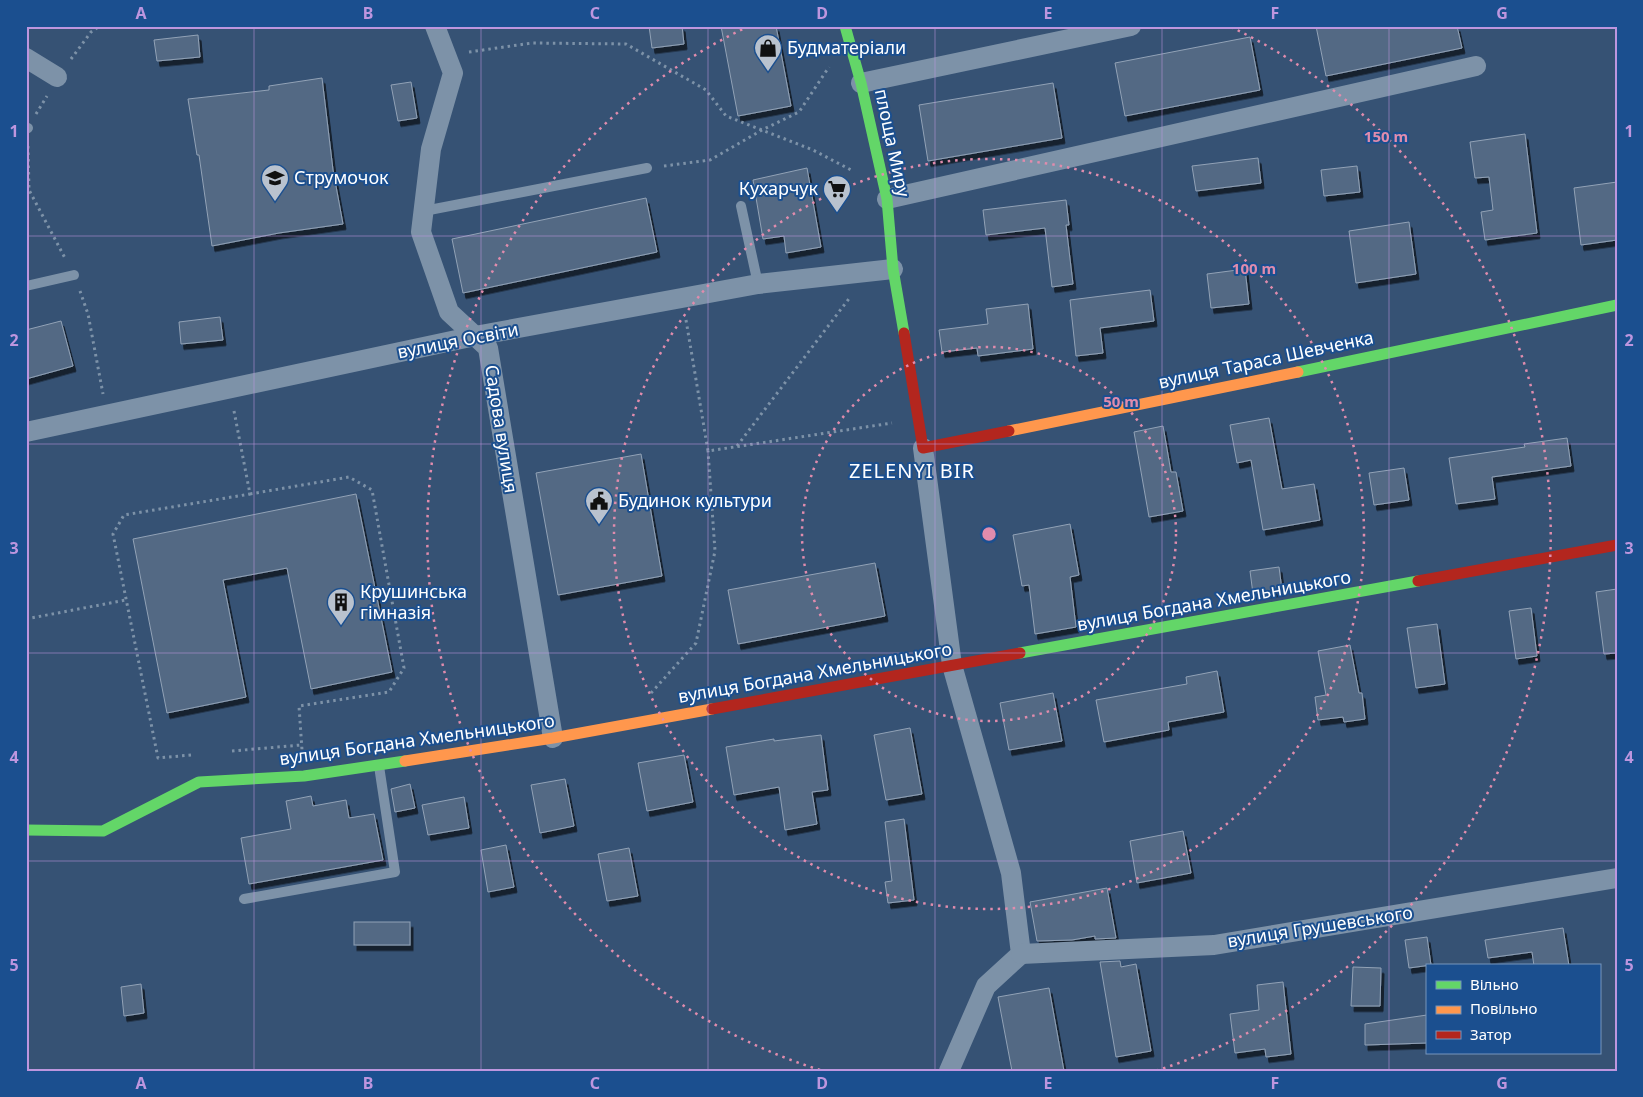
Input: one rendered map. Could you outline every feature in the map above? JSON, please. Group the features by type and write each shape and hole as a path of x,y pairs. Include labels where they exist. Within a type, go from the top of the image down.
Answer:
{"street":[{"name":"Садова вулиця","path":"435,26 453,74 431,149 421,232 449,312 488,348 553,738"},
{"name":"площа Миру","path":"845,26 861,82 885,194 893,269 923,448"},
{"path":"861,82 1131,26"},
{"path":"26,58 57,77"},
{"path":"885,194 1476,66"},
{"name":"вулиця Освіти","path":"26,432 475,336 758,284 893,269"},
{"name":"вулиця Тараса Шевченка","path":"923,448 1073,419 1617,305"},
{"path":"923,448 952,666 1011,873 1021,954 986,986 949,1071"},
{"name":"вулиця Богдана Хмельницького","path":"26,830 103,831 199,782 304,776 553,738 1617,545"},
{"name":"вулиця Грушевського","path":"1021,954 1214,945 1617,878"}],"lane":[{"path":"424,211 647,168"},
{"path":"741,206 758,284"},
{"path":"26,286 74,275"},
{"path":"244,899 395,872 379,764"}],"path":[{"path":"100,26 91,32 57,77 27,129 28,190 74,275 88,314 107,414"},
{"path":"647,168 710,160 762,130 799,112 848,38"},
{"path":"446,56 532,43 626,44 706,90 726,116 813,150 885,194"},
{"path":"736,446 869,272"},
{"path":"647,698 696,643 715,551 708,451 683,298"},
{"path":"229,388 250,494"},
{"path":"708,451 918,419"},
{"path":"196,755 158,758 112,534 124,515 349,477 372,490 404,668 389,692 299,706 304,776"},
{"path":"26,619 126,600"},
{"path":"225,752 301,745"}],"building":[{"path":"649,26 682,26 684,44 652,48"},
{"path":"721,26 776,26 791,106 738,116"},
{"path":"1316,26 1457,26 1462,48 1326,76"},
{"path":"198,35 200,57 157,61 154,40"},
{"path":"1250,37 1260,90 1125,116 1115,63"},
{"path":"322,78 333,170 343,224 279,233 212,246 199,155 197,155 188,99 269,90 269,86"},
{"path":"411,82 417,118 398,121 391,85"},
{"path":"1053,83 1062,138 928,161 919,105"},
{"path":"1525,134 1537,233 1485,240 1481,212 1493,210 1489,177 1475,178 1470,142"},
{"path":"1258,158 1261,183 1196,191 1192,166"},
{"path":"1357,166 1360,192 1324,196 1321,170"},
{"path":"807,168 821,247 786,253 784,236 763,239 753,180"},
{"path":"1617,182 1617,240 1581,245 1574,188"},
{"path":"646,198 657,252 463,293 452,239"},
{"path":"1066,200 1069,225 1066,225 1073,284 1052,287 1045,228 986,235 983,210"},
{"path":"1409,222 1416,274 1356,283 1349,231"},
{"path":"1245,269 1249,304 1211,308 1207,274"},
{"path":"1150,290 1154,321 1100,328 1103,353 1076,356 1070,300"},
{"path":"1028,304 1033,349 978,356 977,348 942,352 939,330 988,324 986,309"},
{"path":"220,317 223,340 181,344 179,322"},
{"path":"61,321 73,366 26,379 26,330"},
{"path":"1269,418 1282,489 1314,484 1320,520 1263,530 1251,460 1237,463 1230,425"},
{"path":"1163,426 1171,472 1176,472 1183,511 1149,517 1134,432"},
{"path":"1567,438 1571,466 1492,477 1495,499 1456,504 1449,458 1525,447 1524,444"},
{"name":"Будинок культури","path":"641,454 662,576 558,595 536,473"},
{"path":"1404,468 1409,500 1374,505 1369,473"},
{"name":"Крушинська гімназія","path":"356,494 392,672 311,689 287,568 223,580 246,697 167,713 133,539"},
{"path":"1070,524 1079,575 1070,577 1076,627 1035,634 1029,585 1022,586 1013,535"},
{"path":"875,563 885,616 738,644 728,590"},
{"path":"1279,567 1282,590 1253,594 1250,571"},
{"path":"1617,589 1617,653 1604,654 1596,592"},
{"path":"1531,608 1537,656 1516,659 1509,611"},
{"path":"1437,624 1445,684 1416,688 1407,628"},
{"path":"1350,645 1359,693 1362,693 1365,719 1344,722 1343,717 1318,720 1315,697 1326,695 1318,651"},
{"path":"1217,671 1224,712 1168,722 1169,730 1104,742 1096,700 1187,684 1186,677"},
{"path":"1053,693 1062,741 1009,750 1000,703"},
{"path":"910,728 922,794 886,800 874,735"},
{"path":"821,735 828,790 812,792 817,824 785,830 779,787 734,795 726,747 774,739 774,741"},
{"path":"684,755 693,802 647,811 638,763"},
{"path":"565,779 574,826 540,833 531,785"},
{"path":"410,784 415,808 395,812 391,789"},
{"path":"311,796 313,806 346,800 349,818 374,814 383,860 249,884 241,838 291,829 286,801"},
{"path":"464,797 469,828 428,835 422,805"},
{"path":"904,819 914,900 888,903 885,882 892,881 885,822"},
{"path":"1183,831 1191,873 1137,883 1130,841"},
{"path":"506,845 514,887 488,892 481,850"},
{"path":"629,848 638,896 607,901 598,854"},
{"path":"1107,888 1116,938 1095,939 1095,936 1072,940 1037,941 1030,902"},
{"path":"354,922 410,922 410,945 354,945"},
{"path":"1563,928 1569,964 1534,964 1532,952 1488,958 1485,940"},
{"path":"1427,937 1431,964 1409,968 1405,940"},
{"path":"1120,961 1121,967 1136,964 1151,1051 1116,1057 1100,962"},
{"path":"1353,967 1381,968 1380,1006 1351,1006"},
{"path":"1283,982 1291,1054 1266,1057 1265,1049 1235,1053 1230,1014 1259,1010 1257,985"},
{"path":"141,984 144,1013 124,1016 121,987"},
{"path":"1049,988 1064,1071 1012,1071 998,997"},
{"path":"1426,1015 1426,1043 1365,1045 1365,1024"}],"traffic: fast":[{"path":"845,26 861,83 887,199 893,269 904,333"},
{"path":"1298,372 1617,305"},
{"path":"1020,653 1418,581"},
{"path":"26,830 103,831 199,782 304,776 405,761"}],"traffic: slow":[{"path":"1009,431 1298,372"},
{"path":"405,761 553,738 712,709"}],"traffic: jam":[{"path":"904,333 923,448 1009,431"},
{"path":"1418,581 1617,545"},
{"path":"712,709 1020,653"}],"place":[{"name":"Будматеріали","path":"768,72"},
{"name":"Струмочок","path":"275,202"},
{"name":"Кухарчук","path":"837,213"},
{"name":"Будинок культури","path":"599,525"},
{"name":"Крушинська гімназія","path":"341,626"}],"district":[{"name":"ZELENYI BIR","path":"912,471"}]}
